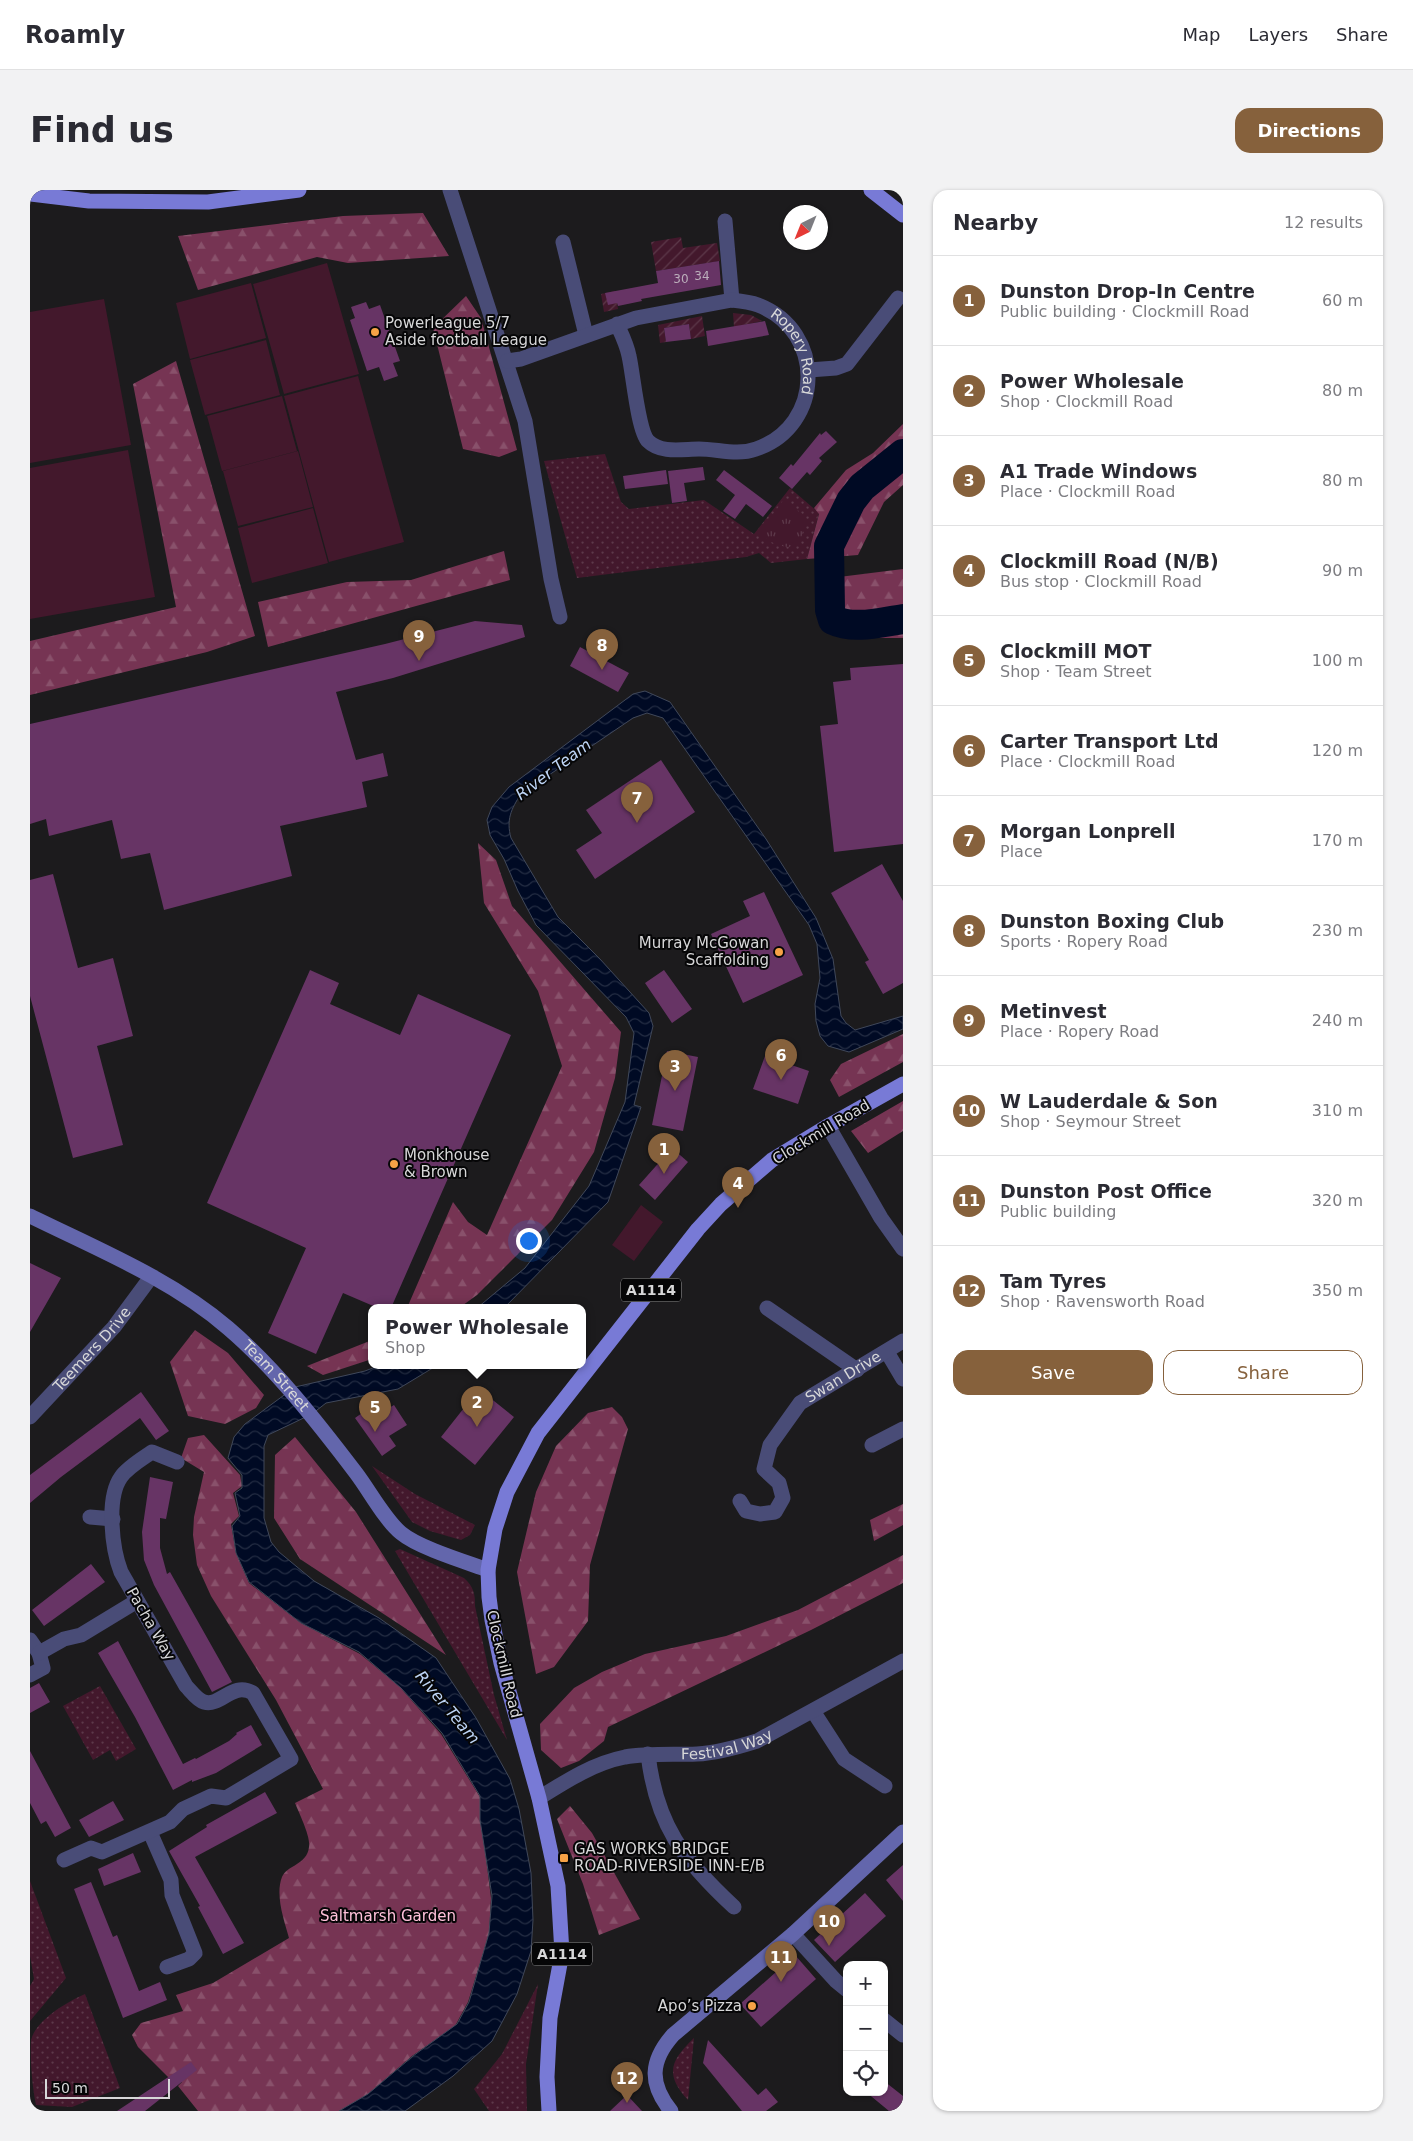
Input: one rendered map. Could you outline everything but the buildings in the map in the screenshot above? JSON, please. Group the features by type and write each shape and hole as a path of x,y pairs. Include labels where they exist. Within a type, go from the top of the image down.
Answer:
{"main road":[{"path":"30,194 89,202 208,202 299,190"},
{"path":"871,190 903,215"},
{"name":"Clockmill Road","path":"548,2111 547,2077 550,2018 562,1953 558,1886 539,1798 499,1655 492,1620 488,1570 495,1528 506,1492 538,1433 698,1229 721,1204 772,1160 903,1084"}],"street":[{"path":"450,190 525,421 560,617"},
{"path":"725,221 732,300"},
{"path":"563,242 586,335"},
{"path":"809,370 836,368 847,364 898,298"},
{"name":"Ropery Road","path":"507,361 521,358 617,324 654,314 732,300 757,304 774,312 799,339 809,370 804,404 798,417 782,435 771,443 744,452 664,449 649,442 644,436 629,355 617,324"},
{"path":"828,1126 881,1218 903,1249"},
{"name":"Team Street","path":"30,1216 102,1250 151,1277 187,1298 228,1328 274,1374 331,1442 402,1534 444,1554 488,1570"},
{"name":"Teemers Drive","path":"30,1418 114,1327 151,1277"},
{"path":"767,1308 857,1370"},
{"name":"Swan Drive","path":"740,1501 746,1511 760,1514 775,1512 783,1498 779,1484 764,1469 770,1445 800,1403 903,1341"},
{"path":"887,1352 903,1378"},
{"path":"872,1446 903,1429"},
{"name":"Pacha Way","path":"150,1832 170,1822 184,1809 211,1796 226,1798 291,1759 253,1693 247,1689 237,1690 211,1703 203,1702 186,1686 116,1560 113,1543 113,1519 118,1483 122,1475 152,1452 177,1462"},
{"path":"90,1517 113,1519"},
{"path":"39,1653 64,1639 81,1635 138,1601"},
{"path":"30,1640 39,1653 43,1668 30,1675"},
{"name":"Festival Way","path":"539,1798 574,1777 624,1757 648,1754 700,1754 736,1748 757,1741 903,1661"},
{"path":"813,1711 844,1759 885,1786"},
{"path":"648,1754 656,1798 674,1840 705,1880 734,1907"},
{"path":"64,1860 91,1848 102,1852 150,1832 171,1880 172,1895 195,1953 189,1959 166,1967"},
{"path":"668,2107 658,2092 654,2073 664,2045 673,2035 793,1934 903,1832"},
{"path":"793,1934 843,1987"},
{"path":"888,2023 903,2035"}],"green space":[{"path":"423,213 449,256 348,263 317,257 198,290 178,236 343,216"},
{"path":"681,237 683,248 717,243 720,261 656,271 651,242"},
{"path":"327,263 359,374 284,394 253,284"},
{"path":"251,283 266,338 190,359 176,303"},
{"path":"615,291 618,309 604,312 601,294"},
{"path":"466,296 481,318 517,450 499,457 463,449 433,328"},
{"path":"104,299 131,445 30,463 30,312"},
{"path":"733,313 751,315 762,321 734,327"},
{"path":"702,316 705,336 691,339 689,324 664,328 666,342 660,343 658,325"},
{"path":"266,340 280,395 205,415 190,360"},
{"path":"176,361 255,636 207,652 30,695 30,641 176,607 133,384"},
{"path":"358,376 404,542 329,562 284,396"},
{"path":"282,396 297,451 222,471 207,416"},
{"path":"903,424 903,485 884,502 858,555 807,559 819,514 814,508 846,470 873,453"},
{"path":"128,450 155,597 30,619 30,468"},
{"path":"298,451 313,507 238,526 223,471"},
{"path":"605,454 621,502 629,509 704,500 754,534 790,488 819,513 807,559 771,563 759,553 746,557 577,578 544,461"},
{"path":"784,499 806,517 801,539 797,546 787,547 777,544 768,540 760,533"},
{"path":"313,508 328,563 252,583 238,528"},
{"path":"504,551 510,580 268,647 258,602 347,582 411,580"},
{"path":"903,569 903,638 874,638 838,613 815,580"},
{"path":"478,843 496,860 512,906 621,1032 615,1078 594,1152 552,1220 477,1295 465,1304 409,1304 453,1202 468,1222 487,1235 562,1066 538,991 484,903"},
{"path":"903,1034 903,1062 839,1097 830,1080 841,1064"},
{"path":"903,1101 903,1131 868,1153 851,1131"},
{"path":"641,1205 663,1222 634,1261 612,1245"},
{"path":"195,1330 228,1353 264,1395 256,1408 225,1424 188,1416 170,1362"},
{"path":"368,1342 368,1360 323,1375 307,1366"},
{"path":"612,1407 622,1417 628,1429 590,1565 588,1621 554,1667 536,1674 517,1572 536,1492 556,1446 588,1413"},
{"name":"Saltmarsh Garden","path":"204,1435 240,1475 242,1486 233,1493 239,1516 231,1524 236,1553 249,1583 301,1623 360,1654 399,1686 441,1734 480,1797 491,1898 489,1934 468,2002 455,2026 412,2056 367,2095 339,2111 198,2111 178,2086 182,2082 178,2077 168,2077 138,2047 132,2035 141,2023 183,2011 176,1995 213,1983 289,1938 281,1908 280,1884 285,1873 305,1858 309,1847 307,1831 295,1803 323,1789 276,1700 211,1596 197,1565 193,1535 194,1517 204,1472 181,1458 188,1438"},
{"path":"295,1437 356,1512 446,1655 300,1559 274,1518 275,1455"},
{"path":"372,1466 415,1494 475,1525 470,1535 461,1540 430,1531 412,1522"},
{"path":"903,1504 903,1525 874,1541 870,1520"},
{"path":"400,1549 464,1578 472,1588 494,1695 507,1740 395,1551"},
{"path":"903,1555 903,1583 811,1630 608,1727 604,1741 579,1761 561,1768 541,1750 540,1724 574,1688 602,1672 645,1654 726,1636 798,1610"},
{"path":"100,1686 136,1749 116,1761 110,1750 93,1760 63,1706"},
{"path":"570,1806 592,1833 640,1919 599,1935 583,1884 557,1819"},
{"path":"30,1881 66,1978 30,2021 30,1986 34,1979 30,1956"},
{"path":"538,1984 526,2064 527,2111 489,2111 474,2089 502,2054"},
{"path":"85,1994 120,2088 72,2107 36,2105 32,2081 31,2056 31,2040 34,2033 39,2025 53,2012"},
{"path":"694,2038 688,2100 680,2091 673,2075 673,2068 680,2053"}],"water":[{"path":"645,691 670,702 766,839 816,918 833,959 841,1016 846,1023 855,1030 903,1016 903,1029 849,1052 828,1046 820,1036 816,1021 815,1004 820,978 817,944 809,925 663,718 647,713 633,718 521,794 512,810 509,826 511,838 558,917 600,959 649,1013 653,1026 634,1105 641,1107 608,1202 508,1304 482,1304 525,1268 589,1186 625,1102 634,1033 626,1017 536,925 504,859 490,835 487,820 492,807 509,787 633,694"},
{"path":"370,1369 431,1369 398,1389 326,1403 312,1414 268,1435 264,1446 264,1518 271,1542 279,1552 314,1581 379,1618 436,1658 476,1718 510,1779 519,1809 531,1873 533,1920 531,1951 517,1994 492,2041 453,2076 405,2111 339,2111 368,2094 413,2056 457,2024 469,2002 489,1933 492,1896 480,1820 480,1796 442,1733 401,1688 359,1652 301,1623 249,1582 236,1553 232,1526 240,1516 235,1493 242,1488 242,1475 228,1458 234,1437 245,1424 295,1387"}],"waterway":[{"name":"River Team","path":"903,454 862,487 851,501 829,546 830,610 833,620 859,625 903,619"}],"place":[{"name":"Powerleague 5/7 Aside football League","path":"375,332"},
{"name":"Metinvest","path":"419,661"},
{"name":"Dunston Boxing Club","path":"602,670"},
{"name":"Morgan Lonprell","path":"637,823"},
{"name":"Murray McGowan Scaffolding","path":"779,952"},
{"name":"Carter Transport Ltd","path":"781,1080"},
{"name":"A1 Trade Windows","path":"675,1091"},
{"name":"Monkhouse & Brown","path":"394,1164"},
{"name":"Dunston Drop-In Centre","path":"664,1174"},
{"name":"Clockmill Road (N/B)","path":"738,1208"},
{"name":"Power Wholesale","path":"477,1427"},
{"name":"Clockmill MOT","path":"375,1432"},
{"name":"GAS WORKS BRIDGE ROAD-RIVERSIDE INN-E/B","path":"564,1858"},
{"name":"W Lauderdale & Son","path":"829,1946"},
{"name":"Dunston Post Office","path":"781,1982"},
{"name":"Apo’s Pizza","path":"752,2006"},
{"name":"Tam Tyres","path":"627,2103"}]}
